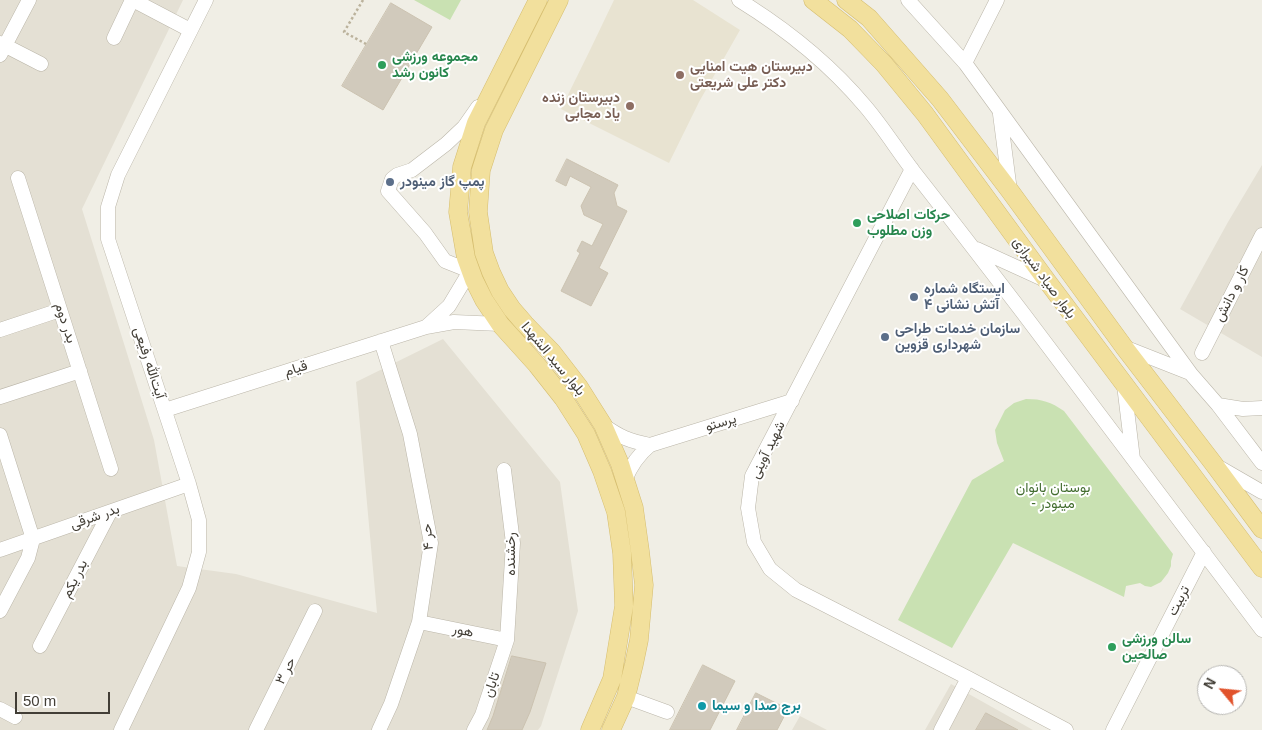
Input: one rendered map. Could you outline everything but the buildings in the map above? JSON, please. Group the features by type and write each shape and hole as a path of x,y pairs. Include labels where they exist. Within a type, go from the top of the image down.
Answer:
{"main road":[{"name":"بلوار سید الشهدا","path":"538,0 476,123 462,166 458,212 466,258 484,300 500,324 537,365 563,398 586,434 602,471 616,512 622,553 624,606 612,679 590,730"},
{"name":"بلوار سید الشهدا","path":"559,0 494,130 481,170 478,212 484,253 500,291 512,309 552,352 579,387 603,425 620,464 634,508 644,585 639,640 623,702 611,730"},
{"name":"بلوار صیاد شیرازی","path":"813,0 850,29 884,64 925,114 1046,281 1262,568"},
{"name":"بلوار صیاد شیرازی","path":"846,0 869,18 940,99 1010,190 1124,347 1262,530"},
{"path":"616,661 618,668 623,672 629,671 634,664"},
{"path":"603,701 609,695 615,694 623,702"}],"street":[{"path":"28,0 2,48 41,64"},
{"path":"114,38 132,0 190,30"},
{"name":"آیت‌الله رفیعی","path":"120,730 189,588 199,552 199,520 189,484 108,239 108,207 118,175 206,0"},
{"path":"739,0 795,38 825,63 865,106 1262,630"},
{"path":"908,0 965,63 1191,374 1218,405 1262,464"},
{"path":"965,63 997,0"},
{"path":"470,271 445,262 426,233 388,191 392,179 397,175 412,170 440,149 464,127 507,62"},
{"path":"1000,112 1010,190"},
{"name":"شهید آوینی","path":"912,170 752,476 748,508 754,542 770,569 796,590 1066,730"},
{"name":"بدر دوم","path":"18,178 111,470"},
{"name":"کار و دانش","path":"1202,353 1262,235"},
{"path":"974,248 1046,281"},
{"name":"قیام","path":"426,327 449,306 470,271"},
{"path":"0,330 60,310"},
{"name":"قیام","path":"165,410 426,327 454,322 500,324"},
{"name":"حر ۴","path":"379,730 391,704 419,622 431,543 410,434 381,341"},
{"path":"1124,347 1191,374"},
{"path":"0,396 80,371"},
{"path":"1124,385 1133,460"},
{"name":"پرستو","path":"650,445 792,401"},
{"path":"1218,405 1243,409 1262,408"},
{"path":"603,425 625,438 650,445"},
{"path":"0,435 33,538 28,558 0,611"},
{"path":"625,480 639,454 650,445"},
{"path":"1213,463 1262,492"},
{"name":"رخشنده","path":"504,470 513,543 507,640"},
{"name":"بدر شرقی","path":"0,550 189,484"},
{"name":"بدر یکم","path":"40,646 110,512"},
{"name":"تربیت","path":"1113,730 1204,552"},
{"name":"حر ۳","path":"256,730 316,612"},
{"name":"هور","path":"419,622 507,640"},
{"name":"تابان","path":"474,730 482,714 507,640"},
{"path":"941,730 968,678"},
{"path":"623,702 667,712"},
{"path":"0,709 15,717"}],"path":[{"path":"362,0 344,32 366,44"}],"shaded area":[{"path":"0,0 183,0 82,209 154,440 177,566 236,574 377,613 356,382 443,339 560,482 578,611 541,726 538,730 0,730"},
{"path":"614,0 693,0 740,30 699,102 669,163 561,109"},
{"path":"1262,165 1262,357 1180,309"},
{"path":"951,684 1033,730 925,730"},
{"path":"800,716 827,730 792,730"}],"green space":[{"path":"414,0 461,0 450,20"},
{"name":"بوستان بانوان - مینودر","path":"1026,399 1046,402 1064,411 1173,554 1171,566 1161,582 1151,587 1140,583 1126,586 1124,597 1013,543 952,648 898,620 972,480 1004,461 997,443 995,430 1005,410 1014,403"}],"place":[{"name":"مجموعه ورزشی کانون رشد","path":"382,65"},
{"name":"دبیرستان هیت امنایی دکتر علی شریعتی","path":"680,75"},
{"name":"دبیرستان زنده یاد مجابی","path":"630,106"},
{"name":"پمپ گاز مینودر","path":"390,182"},
{"name":"حرکات اصلاحی وزن مطلوب","path":"857,223"},
{"name":"ایستگاه شماره ۴ آتش نشانی","path":"914,297"},
{"name":"سازمان خدمات طراحی شهرداری قزوین","path":"885,337"},
{"name":"سالن ورزشی صالحین","path":"1112,647"},
{"name":"برج صدا و سیما","path":"702,706"}]}
